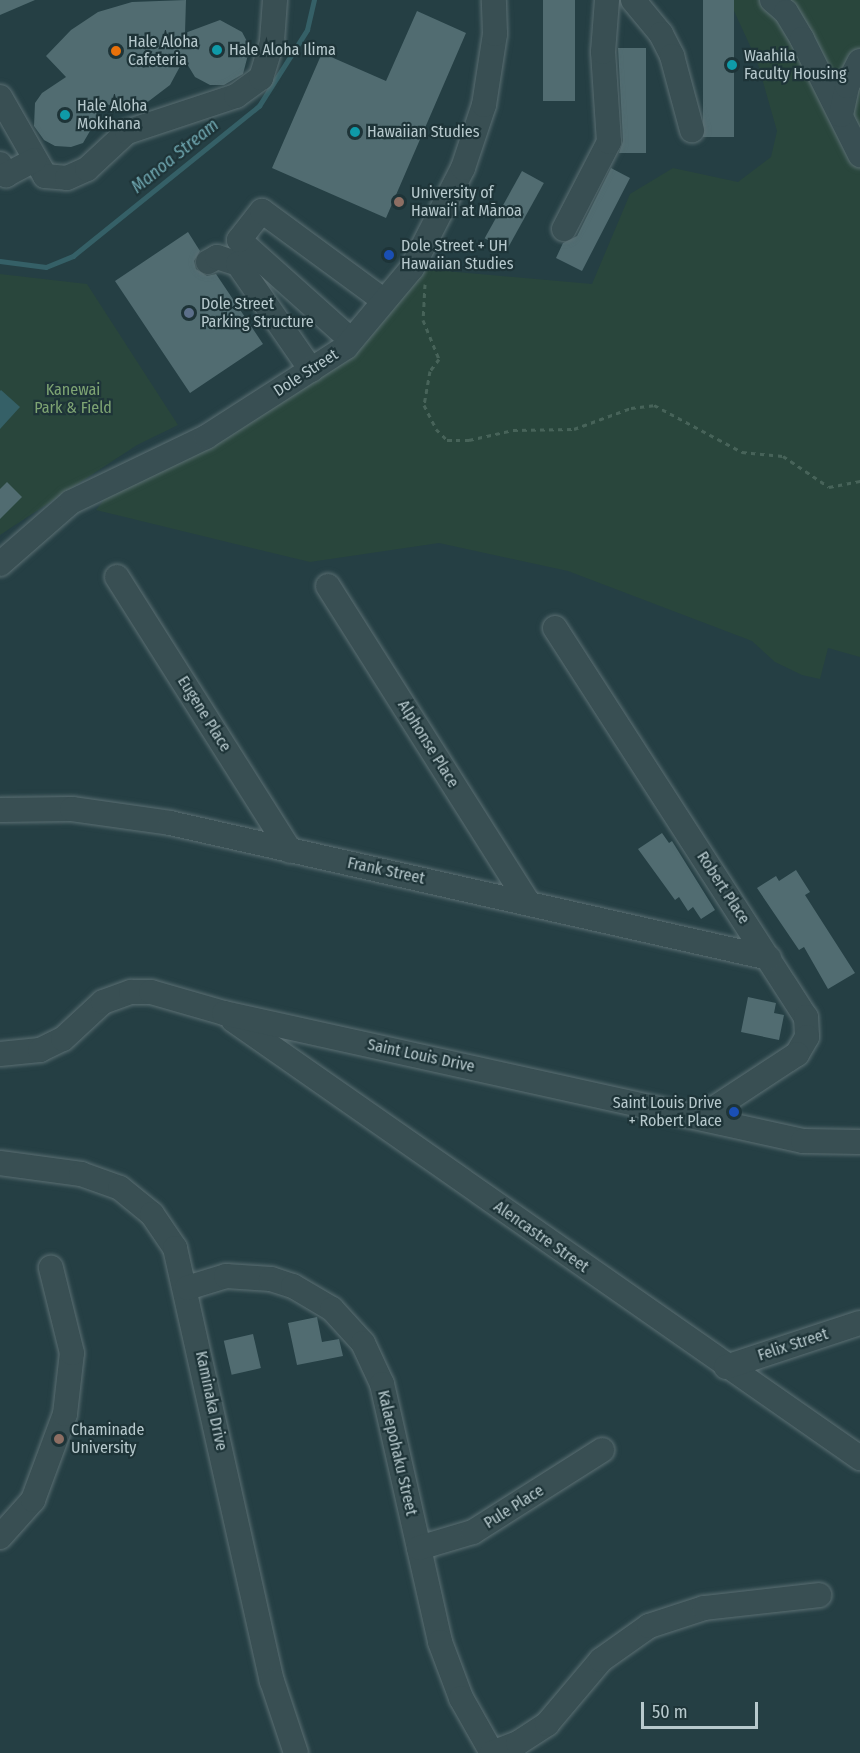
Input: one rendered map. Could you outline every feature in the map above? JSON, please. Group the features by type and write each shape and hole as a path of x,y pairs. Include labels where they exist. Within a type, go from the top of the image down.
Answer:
{"street":[{"path":"0,97 45,176 67,178 87,169 127,132 236,96 261,78 272,41 275,0"},
{"name":"Dole Street","path":"0,564 71,502 206,437 311,370 351,340 412,268 463,168 484,105 495,34 494,0"},
{"path":"564,229 609,142 603,52 607,0"},
{"path":"633,0 661,34 672,56 692,130"},
{"path":"772,0 786,12 802,39 860,155"},
{"path":"841,116 847,86 860,61"},
{"path":"0,164 6,175 34,160"},
{"path":"351,340 239,240 262,212 383,300"},
{"path":"208,262 217,257 238,264 311,370"},
{"name":"Eugene Place","path":"117,577 290,850"},
{"name":"Alphonse Place","path":"327,586 528,902"},
{"name":"Robert Place","path":"555,628 806,1017 806,1042 797,1054 701,1117"},
{"name":"Frank Street","path":"0,810 72,809 170,824 528,902 769,958"},
{"name":"Saint Louis Drive","path":"0,1054 28,1054 52,1045 103,1002 131,992 161,994 224,1013 701,1117 802,1142 860,1142"},
{"name":"Alencastre Street","path":"224,1013 726,1367 860,1458"},
{"name":"Kaminaka Drive","path":"0,1163 81,1174 128,1194 165,1230 175,1248 186,1288 272,1681 296,1753"},
{"path":"0,1537 33,1500 65,1414 72,1353 51,1268"},
{"name":"Kalaepohaku Street","path":"186,1288 226,1276 271,1279 313,1296 349,1325 363,1343 382,1384 419,1548 450,1671 492,1753"},
{"name":"Felix Street","path":"726,1367 860,1323"},
{"name":"Pule Place","path":"419,1548 473,1532 602,1450"},
{"path":"492,1753 518,1743 547,1724 601,1660 649,1626 704,1608 819,1595"}],"path":[{"path":"412,268 423,274 423,320 439,359 430,371 424,405 436,429 447,440 469,440 513,430 574,429 631,408 654,405 742,452 783,456 829,487 860,480"}],"green space":[{"path":"729,0 860,0 860,657 828,648 820,679 802,675 775,662 752,641 568,571 439,543 310,562 96,510 123,475 285,387 412,268 592,284 630,194 673,168 738,182 771,157 777,131 757,61"},
{"name":"Kanewai Park & Field","path":"0,274 87,284 178,425 137,445 0,535"}],"water":[{"path":"0,391 20,407 0,429"}],"building":[{"path":"0,0 35,0 0,15"},
{"name":"Hale Aloha Cafeteria","path":"186,0 185,33 220,20 242,32 250,47 243,74 224,85 210,85 195,77 184,59 170,85 145,104 118,108 95,100 97,119 83,143 71,147 55,146 44,140 34,126 35,103 42,93 66,77 46,56 71,30 98,12 132,2"},
{"path":"543,0 575,0 575,101 543,101"},
{"path":"703,0 734,0 734,137 703,137"},
{"name":"Hawaiian Studies","path":"417,11 466,33 386,218 272,168 322,53 386,81"},
{"path":"618,48 646,48 646,153 619,153 623,141"},
{"path":"611,168 630,178 582,271 556,258 563,243 577,236"},
{"path":"522,171 544,183 507,250 485,238"},
{"name":"Dole Street Parking Structure","path":"188,232 200,251 194,261 196,269 207,276 216,274 263,344 190,393 115,281"},
{"path":"7,482 22,497 0,519 0,489"},
{"path":"662,833 669,843 672,841 715,910 701,919 693,907 688,911 679,897 675,900 638,849"},
{"path":"796,870 810,892 805,895 855,973 828,989 804,947 799,950 757,888 776,876 779,881"},
{"path":"748,997 776,1003 774,1013 784,1015 779,1040 741,1032"},
{"path":"317,1317 322,1342 339,1339 343,1356 297,1365 288,1323"},
{"path":"253,1334 261,1368 232,1375 224,1341"}],"waterway":[{"name":"Manoa Stream","path":"0,261 46,267 73,256 259,106 307,30 314,0"}],"place":[{"name":"Hale Aloha Ilima","path":"217,50"},
{"name":"Hale Aloha Cafeteria","path":"116,51"},
{"name":"Waahila Faculty Housing","path":"732,65"},
{"name":"Hale Aloha Mokihana","path":"65,115"},
{"name":"Hawaiian Studies","path":"355,132"},
{"name":"University of Hawaiʻi at Mānoa","path":"399,202"},
{"name":"Dole Street + UH Hawaiian Studies","path":"389,255"},
{"name":"Dole Street Parking Structure","path":"189,313"},
{"name":"Saint Louis Drive + Robert Place","path":"734,1112"},
{"name":"Chaminade University","path":"59,1439"}]}
